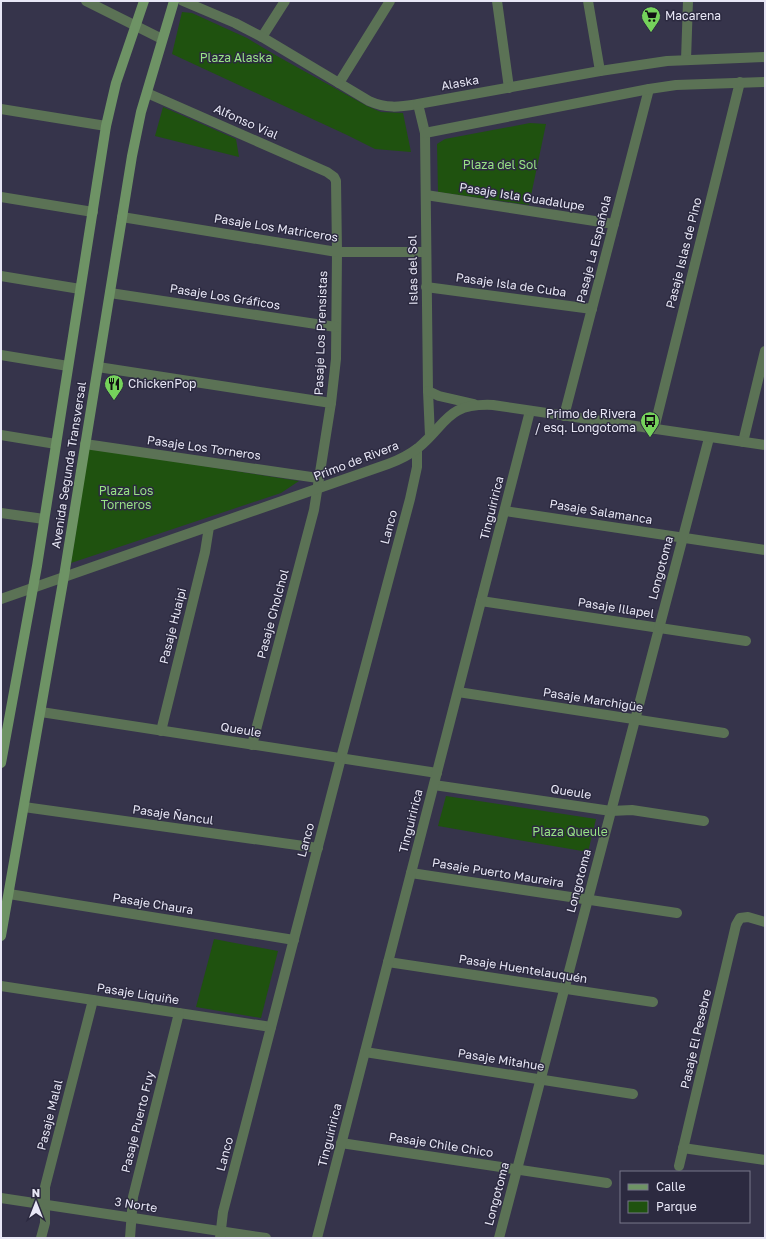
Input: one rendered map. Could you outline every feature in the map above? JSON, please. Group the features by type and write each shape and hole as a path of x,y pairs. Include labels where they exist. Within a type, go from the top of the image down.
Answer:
{"main road":[{"name":"Avenida Segunda Transversal","path":"1,762 33,587 106,126 116,83 144,1"},
{"name":"Avenida Segunda Transversal","path":"1,936 64,576 136,135 174,1"}],"street":[{"path":"86,1 162,39"},
{"name":"Alaska","path":"183,1 235,23 262,37 369,101 384,106 397,107 418,104 600,71 667,61 765,57"},
{"path":"262,37 285,1"},
{"path":"339,83 390,1"},
{"path":"497,1 509,88"},
{"path":"588,1 600,71"},
{"path":"686,60 688,1"},
{"name":"Pasaje Islas de Pino","path":"654,429 740,82"},
{"path":"425,133 649,89 676,85 765,82"},
{"name":"Pasaje La Española","path":"564,416 649,89"},
{"name":"Alfonso Vial","path":"147,93 327,172 334,177"},
{"name":"Islas del Sol","path":"418,104 425,133 426,287 430,436"},
{"path":"1,109 106,126"},
{"name":"Pasaje Los Prensistas","path":"317,490 331,403 336,359 337,252 336,186 334,177"},
{"name":"Pasaje Isla Guadalupe","path":"426,195 614,224"},
{"path":"1,197 93,212"},
{"name":"Pasaje Los Matriceros","path":"122,217 337,252 426,252"},
{"path":"1,276 80,289"},
{"name":"Pasaje Isla de Cuba","path":"426,287 592,309"},
{"name":"Pasaje Los Gráficos","path":"110,293 336,327"},
{"path":"743,442 765,351"},
{"path":"1,355 68,366"},
{"path":"98,367 331,403"},
{"path":"428,390 440,396 478,404"},
{"name":"Primo de Rivera","path":"1,598 317,490 388,464 405,457 417,449 451,414 466,407 478,404 765,445"},
{"name":"Tinguiririca","path":"317,1238 530,411"},
{"path":"1,435 56,444"},
{"name":"Longotoma","path":"499,1238 709,438"},
{"name":"Pasaje Los Torneros","path":"85,444 318,478"},
{"name":"Lanco","path":"220,1235 223,1212 410,499 417,467 417,449"},
{"name":"Pasaje Cholchol","path":"252,745 312,517 317,490"},
{"name":"Pasaje Salamanca","path":"504,511 765,550"},
{"path":"1,513 44,519"},
{"name":"Pasaje Huaipi","path":"160,731 205,552 209,527"},
{"path":"1,593 12,594"},
{"name":"Pasaje Illapel","path":"481,601 746,641"},
{"name":"Pasaje Marchigüe","path":"458,692 724,733"},
{"name":"Queule","path":"41,712 437,773"},
{"name":"Queule","path":"434,784 611,811 632,810 704,821"},
{"name":"Pasaje Ñancul","path":"24,807 318,848"},
{"name":"Pasaje Puerto Maureira","path":"411,873 676,913"},
{"name":"Pasaje Chaura","path":"9,894 294,940"},
{"name":"Pasaje El Pesebre","path":"679,1166 736,924 740,918 748,917 765,922"},
{"name":"Pasaje Huentelauquén","path":"388,962 653,1002"},
{"name":"Pasaje Liquiñe","path":"1,986 271,1027"},
{"name":"Pasaje Malal","path":"41,1238 44,1223 45,1187 93,1000"},
{"name":"Pasaje Puerto Fuy","path":"130,1238 133,1197 180,1013"},
{"name":"Pasaje Mitahue","path":"364,1052 633,1094"},
{"name":"Pasaje Chile Chico","path":"341,1143 608,1183"},
{"path":"683,1148 765,1160"},
{"name":"3 Norte","path":"1,1198 131,1218 220,1235 266,1238"}],"green space":[{"name":"Plaza Alaska","path":"182,12 192,13 247,38 367,106 381,112 403,113 411,152 375,149 172,54"},
{"path":"163,107 236,139 239,157 155,136"},
{"name":"Plaza del Sol","path":"530,123 546,124 529,205 438,192 437,144 445,139"},
{"name":"Plaza Los Torneros","path":"89,448 299,481 281,493 71,563"},
{"name":"Plaza Queule","path":"446,796 596,819 588,852 438,826"},
{"path":"214,939 278,951 261,1018 196,1007"}],"place":[{"name":"Macarena","path":"651,33"},
{"name":"ChickenPop","path":"114,401"},
{"name":"Primo de Rivera / esq. Longotoma","path":"650,438"}]}
